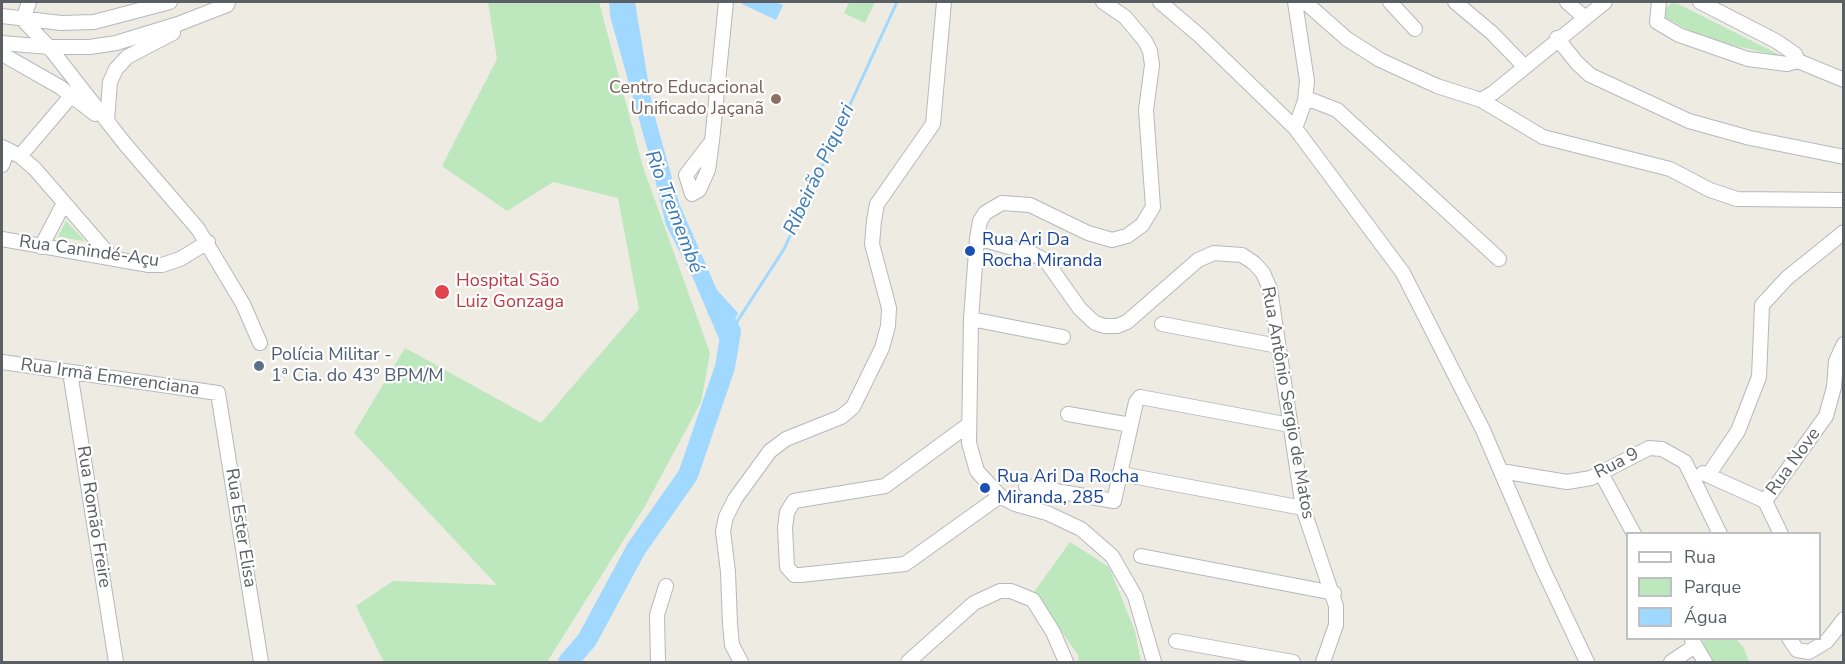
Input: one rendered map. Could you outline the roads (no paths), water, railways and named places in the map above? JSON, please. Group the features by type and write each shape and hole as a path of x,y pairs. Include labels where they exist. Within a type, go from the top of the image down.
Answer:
{"street":[{"path":"23,20 29,2"},
{"path":"2,16 61,23 94,22 170,2"},
{"path":"2,43 49,47 90,47 116,43 178,24 227,6 228,2"},
{"path":"712,141 726,2"},
{"path":"741,663 732,645 723,531 726,517 735,499 770,451 786,440 841,417 853,407 882,348 888,326 889,308 872,244 877,204 933,124 944,2"},
{"path":"1102,2 1125,17 1145,41 1150,51 1152,65 1146,110 1154,197 1148,218 1127,236 1112,240 1088,233 1030,205 1002,203 985,213 980,221 977,238 971,319 968,425 971,457 976,471 1000,496 1015,504 1063,520 1100,543 1126,576 1135,596 1154,663"},
{"path":"1160,2 1200,36 1295,128 1403,273 1501,471 1542,567 1587,663"},
{"path":"1295,2 1306,61 1306,98 1295,128"},
{"path":"1305,2 1347,39 1380,60 1437,86 1481,100 1543,137 1670,169 1710,190 1737,199 1844,200"},
{"path":"1390,2 1415,29"},
{"path":"1455,2 1492,33 1524,66"},
{"path":"1568,2 1584,17"},
{"path":"1481,100 1493,93 1557,38 1605,2"},
{"path":"1659,2 1657,22 1679,35 1748,59 1787,64 1798,61 1844,80"},
{"path":"1700,2 1782,45 1796,54 1798,61"},
{"path":"23,20 49,47 107,121 178,203 208,242 243,304 260,343"},
{"path":"107,121 110,82 116,69 128,57 174,32 178,24"},
{"path":"1557,38 1590,75 1679,116 1724,132 1844,157"},
{"path":"2,54 72,95 98,117 107,121"},
{"path":"2,165 10,151 72,95"},
{"path":"1306,98 1337,110 1499,259"},
{"path":"10,151 64,203 112,258"},
{"path":"40,246 64,203"},
{"path":"1709,474 1738,431 1759,377 1762,305 1787,278 1844,232"},
{"name":"Rua Antônio Sergio de Matos","path":"977,238 1039,256 1046,261 1087,316 1095,323 1105,326 1117,326 1127,322 1198,260 1214,253 1242,255 1254,263 1270,289 1303,508 1316,551 1334,593 1336,625 1323,663"},
{"name":"Rua Canindé-Açu","path":"2,239 162,265 180,259 208,242"},
{"path":"971,319 1063,337"},
{"path":"1162,324 1278,346"},
{"name":"Rua Nove","path":"1689,469 1709,474 1765,501 1826,416 1834,387 1836,361 1844,344"},
{"name":"Rua Irmã Emerenciana","path":"2,362 218,393"},
{"name":"Rua Romão Freire","path":"70,372 116,663"},
{"name":"Rua Ester Elisa","path":"218,393 261,663"},
{"path":"1026,486 1112,502 1121,474 1136,402 1140,397 1290,425"},
{"path":"1068,414 1131,425"},
{"path":"968,425 885,486 794,501 787,512 784,528 787,567 794,575 800,575 905,564 1000,496"},
{"name":"Rua 9","path":"1501,471 1530,474 1562,482 1601,473 1653,447 1675,455 1685,462 1689,469"},
{"path":"1689,469 1719,532"},
{"path":"1601,473 1633,532"},
{"path":"1121,474 1303,508"},
{"path":"1765,501 1780,532"},
{"path":"1141,556 1334,593"},
{"path":"658,663 657,615 666,586"},
{"path":"908,663 974,603 1000,591 1011,591 1033,600 1053,632 1066,663"},
{"path":"1790,640 1797,650 1815,650 1827,641 1844,619"},
{"path":"1176,641 1293,663"},
{"path":"1671,663 1693,642 1704,663"}],"water":[{"path":"609,2 635,2 653,110 679,203 717,290 738,313 723,348 693,278 666,225 610,16"},
{"path":"743,2 775,2 783,5 776,20 742,4"}],"waterway":[{"name":"Ribeirão Piqueri","path":"731,331 784,249 897,2"},
{"name":"Rio Tremembé","path":"568,662 587,640 636,549 688,475 725,367 731,331 717,310"}],"place":[{"name":"Centro Educacional Unificado Jaçanã","path":"776,99"},
{"name":"Rua Ari Da Rocha Miranda","path":"970,251"},
{"name":"Hospital São Luiz Gonzaga","path":"442,292"},
{"name":"Polícia Militar - 1ª Cia. do 43º BPM/M","path":"259,366"},
{"name":"Rua Ari Da Rocha Miranda, 285","path":"985,488"}]}
